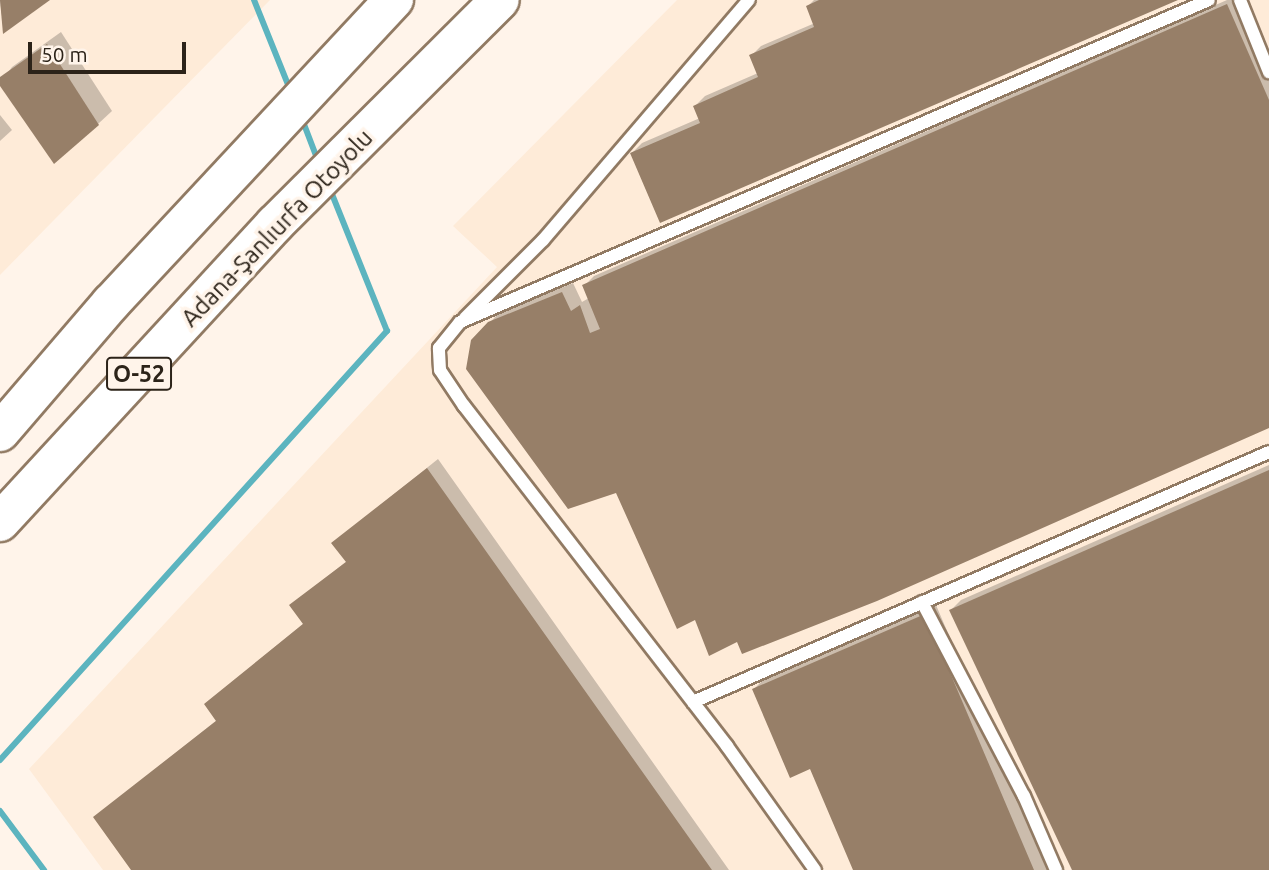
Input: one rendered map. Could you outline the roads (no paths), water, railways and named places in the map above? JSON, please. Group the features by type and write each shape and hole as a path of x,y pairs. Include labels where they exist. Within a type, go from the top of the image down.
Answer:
{"highway":[{"name":"O-52","path":"0,432 209,196 394,0"},
{"name":"Adana-Şanlıurfa Otoyolu","path":"0,522 275,224 500,0"}],"lane":[{"path":"748,0 543,240 460,323 439,348 440,370 693,702 816,870"},
{"path":"460,323 1209,0"},
{"path":"1240,0 1269,72"},
{"path":"693,702 1269,452"},
{"path":"922,602 1024,796 1056,870"}],"waterway":[{"path":"254,0 291,92"},
{"path":"302,119 318,161"},
{"path":"0,760 387,331 329,187"},
{"path":"0,811 44,870"}]}
